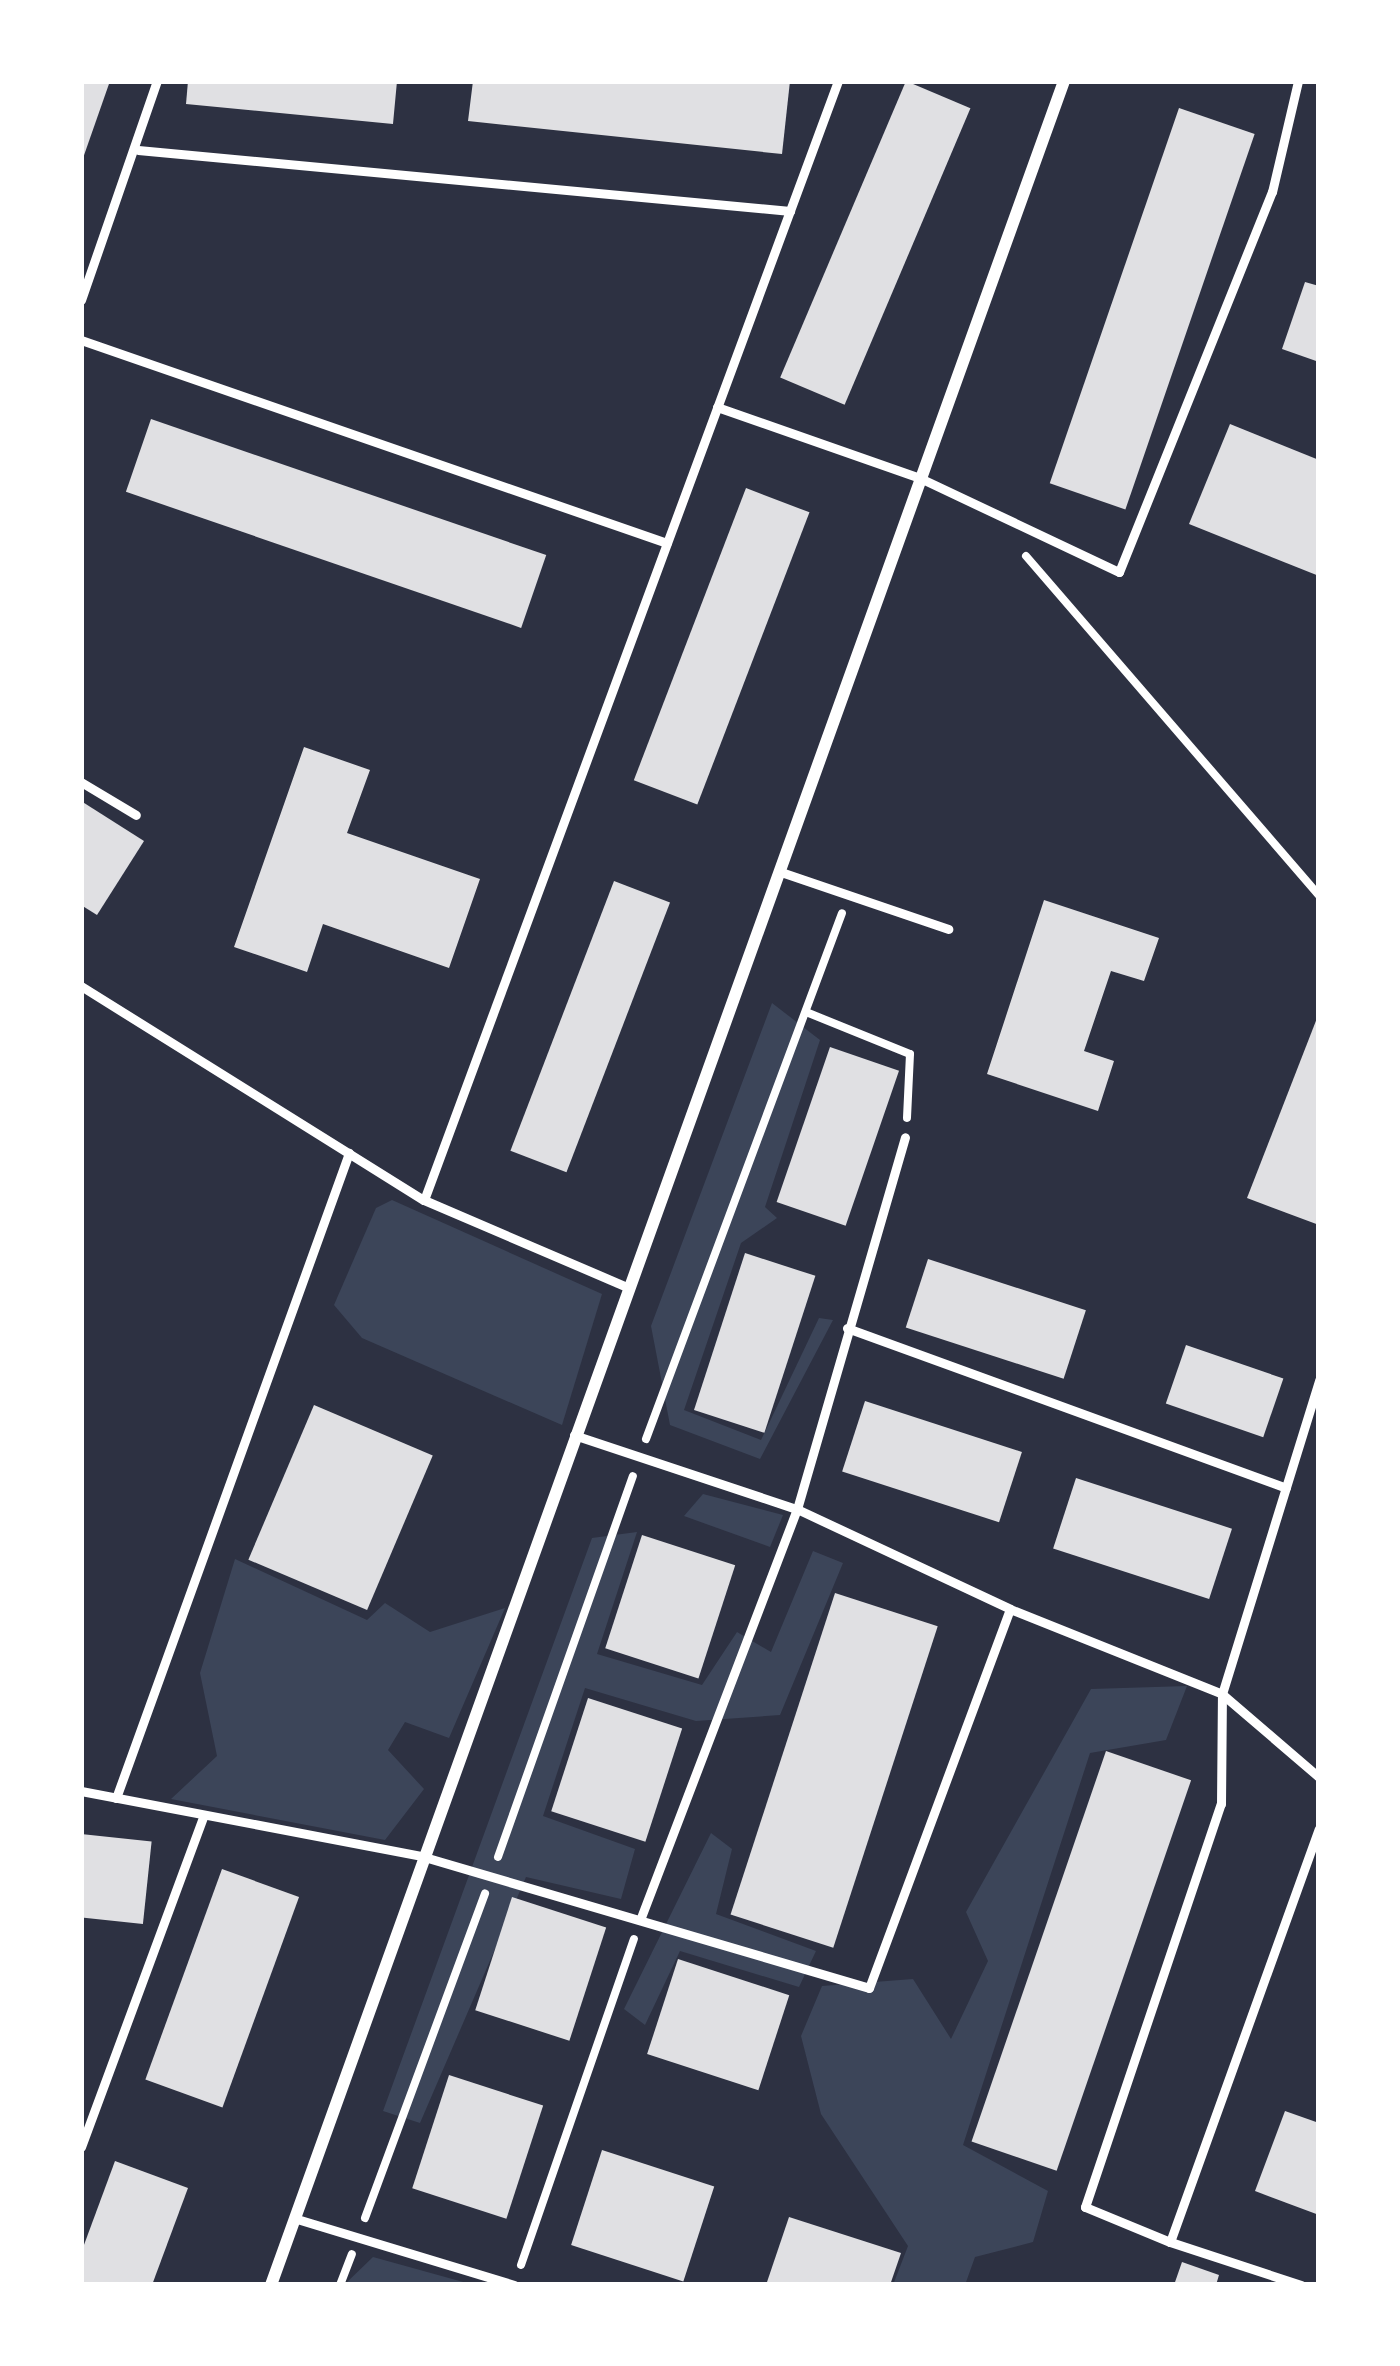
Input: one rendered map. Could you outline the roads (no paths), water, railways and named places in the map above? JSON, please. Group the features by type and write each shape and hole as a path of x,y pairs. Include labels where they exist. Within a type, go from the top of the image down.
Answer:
{"street":[{"path":"271,2285 421,1856 1064,81"}],"lane":[{"path":"81,300 138,150 158,81"},
{"path":"424,1200 838,81"},
{"path":"717,407 920,478 1118,572 1272,192 1298,81"},
{"path":"138,150 790,212"},
{"path":"81,340 667,543"},
{"path":"81,782 136,815"},
{"path":"778,871 948,929"},
{"path":"81,986 424,1200 627,1287"},
{"path":"640,1920 797,1509 904,1137"},
{"path":"116,1798 349,1153"},
{"path":"847,1328 1286,1488"},
{"path":"1301,2285 1170,2242 1085,2207 1221,1804 1222,1694 1319,1379"},
{"path":"574,1435 797,1509 1010,1609 1222,1694 1319,1778"},
{"path":"81,1791 421,1856 869,1988 1010,1609"},
{"path":"81,2147 204,1815"},
{"path":"1170,2242 1319,1829"},
{"path":"297,2218 514,2285"}]}
